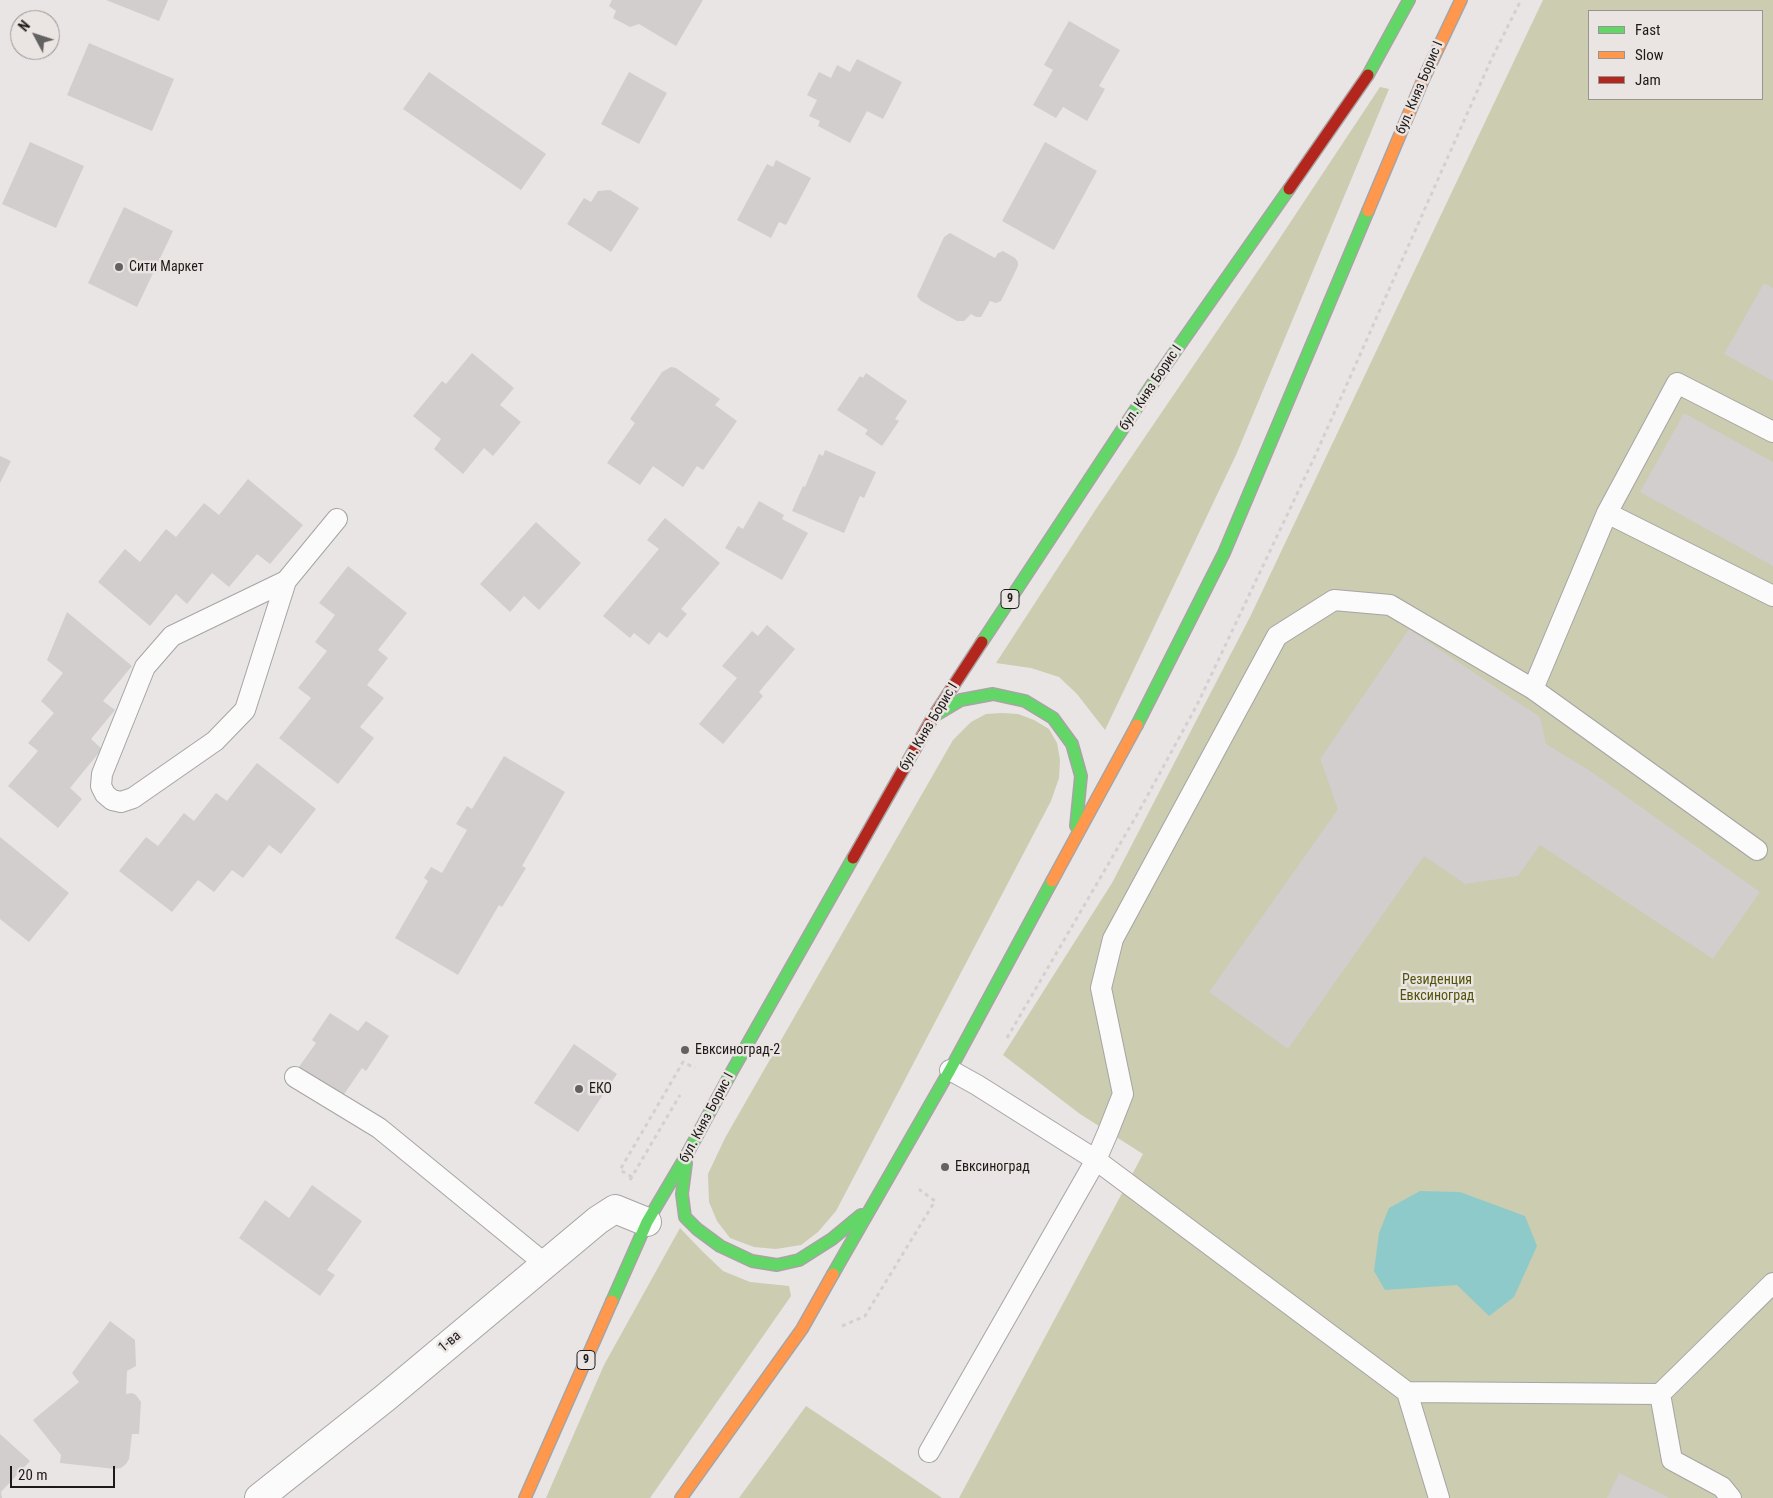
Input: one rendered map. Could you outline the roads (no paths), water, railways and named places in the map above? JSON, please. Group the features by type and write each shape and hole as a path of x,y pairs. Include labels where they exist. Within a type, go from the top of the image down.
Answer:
{"highway":[{"name":"бул. Княз Борис I","path":"526,1498 648,1222 933,717 1151,386 1365,81 1409,0"},
{"name":"бул. Княз Борис I","path":"681,1498 802,1329 950,1070 1156,690 1224,552 1423,80 1461,0"},
{"path":"933,717 961,700 993,694 1025,702 1052,718 1072,744 1081,776 1074,842"},
{"path":"686,1156 682,1194 685,1216 697,1229 720,1246 752,1261 777,1265 799,1260 832,1239 876,1202"}],"street":[{"name":"1-ва","path":"259,1498 385,1398 544,1263 598,1220 615,1209 648,1222"}],"lane":[{"path":"1533,689 1608,512 1677,383 1773,432"},
{"path":"1608,512 1773,596"},
{"path":"286,581 172,636 145,667 102,774 101,786 105,794 112,800 121,802 133,798 215,741 245,710 286,581 337,519"},
{"path":"929,1452 1096,1160 1123,1094 1101,988 1113,939 1277,636 1334,600 1390,604 1533,689 1757,850"},
{"path":"950,1070 977,1084 1096,1160 1407,1392 1660,1394 1773,1283"},
{"path":"295,1077 379,1128 544,1263"},
{"path":"1407,1392 1439,1498"},
{"path":"1660,1394 1672,1460 1722,1487 1731,1498"}],"water":[{"path":"1420,1191 1460,1192 1525,1216 1537,1246 1514,1297 1489,1316 1457,1285 1385,1290 1374,1271 1379,1233 1389,1208"}],"place":[{"name":"Сити Маркет","path":"119,267"},
{"name":"Евксиноград-2","path":"685,1050"},
{"name":"ЕКО","path":"579,1089"},
{"name":"Евксиноград","path":"945,1167"}],"park label":[{"name":"Резиденция Евксиноград","path":"1437,988"}]}
